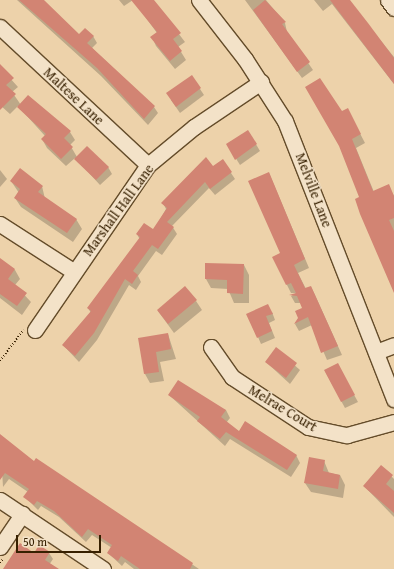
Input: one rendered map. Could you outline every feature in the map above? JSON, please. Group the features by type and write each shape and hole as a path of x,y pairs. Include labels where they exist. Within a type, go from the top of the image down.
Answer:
{"street":[{"name":"Melville Lane","path":"199,0 261,82 296,145 394,399"},
{"path":"388,0 394,8"},
{"name":"Maltese Lane","path":"0,27 148,165"},
{"name":"Marshall Hall Lane","path":"35,330 73,271 148,165 194,127 261,82"},
{"path":"0,224 73,271"},
{"path":"376,352 394,344"},
{"name":"Melrae Court","path":"211,347 232,377 308,427 347,435 394,422"},
{"path":"0,500 103,569"},
{"path":"0,547 22,514"}],"path":[{"path":"0,361 25,326 35,330"}],"building":[{"path":"19,0 44,0 79,34 85,28 94,36 87,43 155,106 144,119 97,68"},
{"path":"131,0 154,0 181,33 173,39 182,51 170,61 150,37 157,32"},
{"path":"265,0 286,22 282,24 310,62 297,72 253,10"},
{"path":"330,0 350,0 368,23 394,58 394,84"},
{"path":"0,64 14,78 6,85 16,94 0,110"},
{"path":"192,75 201,88 176,107 166,93"},
{"path":"320,78 342,111 348,108 361,134 352,139 373,191 389,184 394,196 394,218 389,220 394,231 394,293 360,214 355,199 359,197 339,146 305,87"},
{"path":"28,95 71,131 64,138 73,147 61,159 41,139 46,134 17,107"},
{"path":"248,130 257,144 235,160 226,144"},
{"path":"87,146 109,167 96,180 74,159"},
{"path":"206,157 213,166 223,159 232,172 210,189 205,182 167,222 174,227 158,249 152,245 133,271 138,275 132,284 125,279 94,333 75,356 62,345 91,311 87,308 140,237 136,234 144,223 153,229 167,208 161,203"},
{"path":"20,168 43,186 38,192 77,219 67,233 14,198 20,189 10,181"},
{"path":"269,172 305,259 294,265 305,288 311,286 338,346 321,353 308,317 294,324 298,318 295,311 302,308 297,296 289,295 296,293 291,283 286,285 272,257 280,253 248,181"},
{"path":"0,258 15,269 8,279 27,293 17,306 0,294"},
{"path":"205,263 244,264 243,294 227,293 227,280 205,279"},
{"path":"185,286 197,300 168,324 157,310"},
{"path":"268,304 273,314 266,316 272,331 257,338 246,314"},
{"path":"168,333 171,349 156,352 159,372 144,374 138,338"},
{"path":"276,347 297,363 286,378 265,362"},
{"path":"338,363 355,395 341,402 324,370"},
{"path":"178,380 226,410 221,417 239,431 245,421 297,455 287,470 226,432 220,439 197,421 200,417 168,395"},
{"path":"0,434 34,461 36,458 193,563 190,569 140,569 121,556 118,561 107,553 112,545 88,529 82,537 54,511 37,501 34,505 23,497 29,489 5,473 0,480"},
{"path":"309,457 325,460 323,471 340,475 338,489 304,483"},
{"path":"381,465 393,475 386,484 394,491 394,513 363,486"},
{"path":"20,543 34,553 39,545 50,552 45,560 59,569 3,569"}]}
